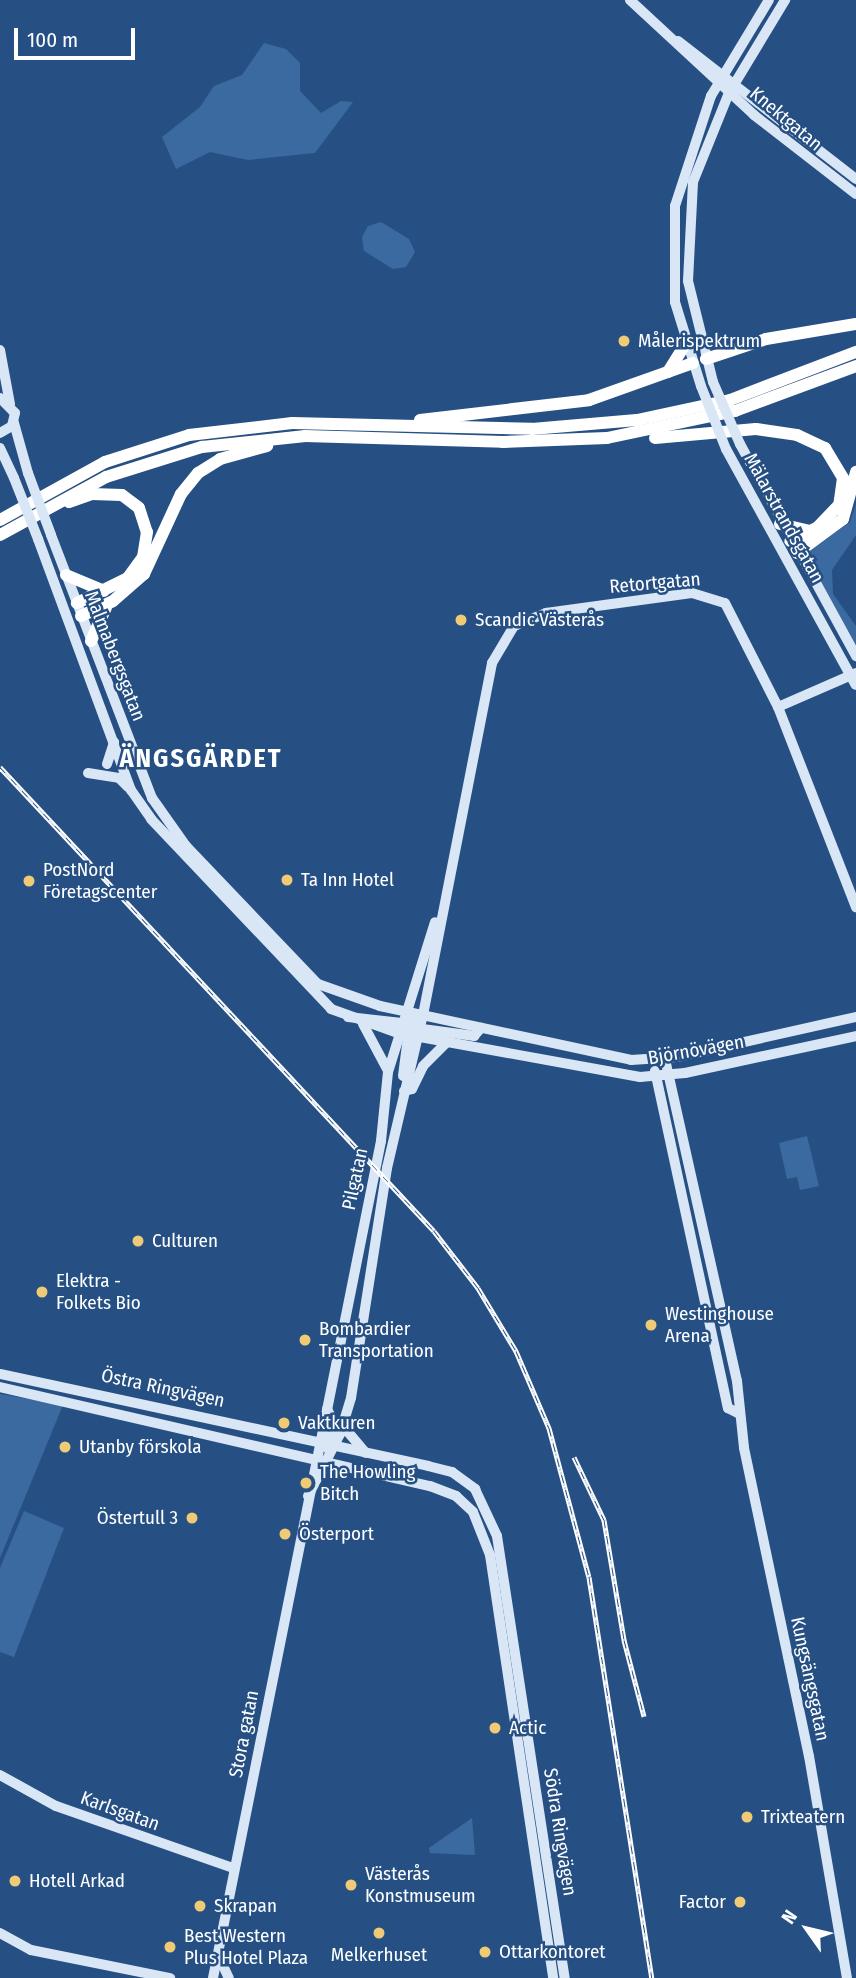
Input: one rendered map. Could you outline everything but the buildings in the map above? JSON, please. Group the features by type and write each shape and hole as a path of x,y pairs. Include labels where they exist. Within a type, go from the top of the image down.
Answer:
{"highway":[{"path":"706,359 766,339 856,324"},
{"path":"662,377 686,343"},
{"path":"0,520 105,462 189,435 292,423 532,429 637,420 730,400 856,352"},
{"path":"404,425 589,400 662,377 693,363"},
{"path":"0,535 55,501 136,465 202,447 348,436 503,442 607,438 746,408 856,366"},
{"path":"607,438 620,443 756,429 810,440 836,460 844,484 836,509 811,531 784,544"},
{"path":"75,619 109,604 144,574 181,494 205,468 253,448 340,443 348,436"},
{"path":"798,556 843,519 856,472"},
{"path":"55,501 107,492 130,499 144,515 147,536 140,562 128,578 70,606"},
{"path":"0,509 15,510"},
{"path":"780,524 811,531"},
{"path":"66,575 104,591"},
{"path":"90,641 109,604"}],"main road":[{"path":"629,0 655,25"},
{"name":"Mälarstrandsgatan","path":"769,0 724,73 699,122 675,206 671,265 686,343 726,449 784,544 798,556 856,656"},
{"name":"Mälarstrandsgatan","path":"784,544 780,524 740,444 706,359 688,281 688,212 704,149 729,93 785,0"},
{"name":"Knektgatan","path":"655,25 736,81 856,179"},
{"name":"Knektgatan","path":"655,25 718,84 856,194"},
{"path":"0,350 10,404"},
{"path":"693,363 706,359"},
{"path":"0,398 10,404"},
{"name":"Malmabergsgatan","path":"10,404 28,473 66,575 70,606"},
{"path":"0,433 14,423"},
{"name":"Malmabergsgatan","path":"0,448 38,540 75,619 131,790 299,979 348,1017 363,1024 409,1027 423,1015"},
{"name":"Mälarstrandsgatan","path":"798,556 854,678"},
{"name":"Retortgatan","path":"514,626 570,609 711,596 738,618 778,706 856,907"},
{"name":"Malmabergsgatan","path":"75,619 90,641 142,780 174,831 303,974 332,992 409,1027"},
{"name":"Pilgatan","path":"327,1450 343,1426 404,1091 409,1027 423,1015 492,663 514,626"},
{"path":"778,706 854,678"},
{"path":"107,764 114,742"},
{"path":"120,758 133,754"},
{"path":"88,773 118,778 131,790"},
{"name":"Pilgatan","path":"327,1409 381,1140 388,1072 409,1027 442,910"},
{"name":"Björnövägen","path":"423,1015 585,1054 653,1060 856,1017"},
{"path":"348,1017 475,1036 481,1028"},
{"path":"363,1024 388,1072"},
{"name":"Björnövägen","path":"409,1027 447,1042 534,1054 616,1075 656,1076 685,1073 856,1036"},
{"path":"534,1054 537,1041"},
{"path":"404,1091 412,1089 424,1066 447,1042"},
{"name":"Kungsängsgatan","path":"664,1059 737,1381 737,1408 808,1756 845,1978"},
{"name":"Kungsängsgatan","path":"653,1060 728,1408 737,1408"},
{"path":"674,1099 685,1073"},
{"name":"Östra Ringvägen","path":"0,1374 304,1438 327,1450"},
{"name":"Östra Ringvägen","path":"0,1387 275,1449 327,1450"},
{"path":"304,1438 327,1409 332,1419 327,1450"},
{"path":"343,1426 366,1452"},
{"name":"Södra Ringvägen","path":"327,1450 366,1452 452,1472 475,1489 492,1521 553,1978"},
{"name":"Södra Ringvägen","path":"327,1450 456,1496 479,1521 497,1567"},
{"name":"Stora gatan","path":"212,1978 308,1496 327,1450"},
{"path":"430,1486 437,1482 464,1492 475,1489"},
{"name":"Södra Ringvägen","path":"520,1727 565,1978"},
{"name":"Karlsgatan","path":"0,1774 49,1803 233,1868"},
{"path":"0,1933 31,1950 170,1978"},
{"path":"218,1946 220,1966 229,1978"}],"shaded area":[{"path":"264,43 286,49 300,63 300,91 321,113 341,101 353,102 315,153 248,160 210,152 176,169 162,137 200,107 214,86 242,75"},
{"path":"381,222 409,239 415,252 406,267 393,269 364,251 362,237 368,226"},
{"path":"856,504 856,535 832,570 833,594 856,626 856,646 808,562 810,551 850,522"},
{"path":"807,1136 819,1186 800,1190 797,1177 787,1179 779,1143"},
{"path":"0,1394 63,1405 0,1558"},
{"path":"24,1511 64,1528 14,1657 0,1652 0,1568"},
{"path":"472,1818 475,1855 430,1853 429,1848"}],"railway":[{"path":"0,767 434,1231 478,1288 516,1351 549,1428 589,1577 652,1978"},
{"path":"574,1457 604,1520 624,1640 644,1716"}],"place":[{"name":"Målerispektrum","path":"624,341"},
{"name":"Scandic Västerås","path":"461,620"},
{"name":"Ta Inn Hotel","path":"287,880"},
{"name":"PostNord Företagscenter","path":"29,881"},
{"name":"Culturen","path":"138,1241"},
{"name":"Elektra - Folkets Bio","path":"42,1292"},
{"name":"Westinghouse Arena","path":"651,1325"},
{"name":"Bombardier Transportation","path":"305,1340"},
{"name":"Vaktkuren","path":"284,1423"},
{"name":"Utanby förskola","path":"65,1447"},
{"name":"The Howling Bitch","path":"306,1483"},
{"name":"Östertull 3","path":"192,1518"},
{"name":"Österport","path":"285,1534"},
{"name":"Actic","path":"495,1728"},
{"name":"Trixteatern","path":"747,1817"},
{"name":"Hotell Arkad","path":"15,1881"},
{"name":"Västerås Konstmuseum","path":"351,1885"},
{"name":"Factor","path":"740,1902"},
{"name":"Skrapan","path":"200,1906"},
{"name":"Melkerhuset","path":"379,1933"},
{"name":"Best Western Plus Hotel Plaza","path":"170,1947"},
{"name":"Ottarkontoret","path":"485,1952"}],"district":[{"name":"ÄNGSGÄRDET","path":"201,759"}]}
